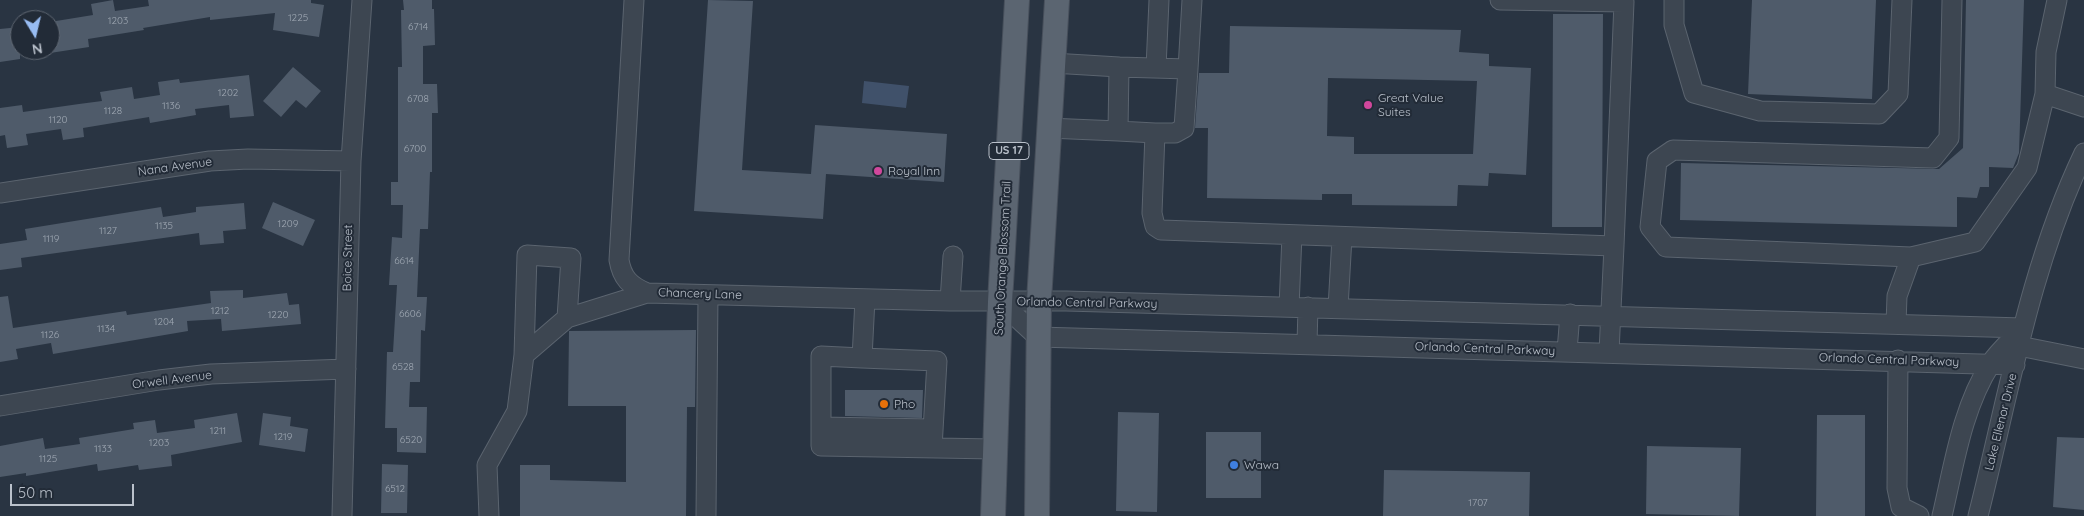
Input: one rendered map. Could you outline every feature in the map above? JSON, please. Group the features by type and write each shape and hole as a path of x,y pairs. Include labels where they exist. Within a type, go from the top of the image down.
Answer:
{"main road":[{"name":"South Orange Blossom Trail","path":"993,516 1000,302 1017,0"},
{"name":"US 17","path":"1037,516 1038,337 1048,128 1057,0"}],"street":[{"name":"Boice Street","path":"342,516 351,161 362,0"},
{"name":"Chancery Lane","path":"634,0 619,260 626,280 635,288 647,292 708,295 1000,302"},
{"path":"1156,68 1158,0"},
{"path":"1048,128 1175,133 1184,128 1192,0"},
{"path":"1500,0 1624,1 1609,352"},
{"path":"1674,0 1674,25 1694,93 1760,111 1879,114 1898,94 1902,0"},
{"path":"1952,0 1949,138 1934,158 1673,150 1657,161 1650,227 1666,246 1912,257 1975,242 2026,168 2045,94 2046,52 2057,0"},
{"path":"1052,63 1188,69"},
{"path":"1118,131 1119,67"},
{"path":"2045,94 2084,106"},
{"path":"1155,133 1152,214 1155,226 1161,230 1614,246"},
{"name":"Lake Ellenor Drive","path":"1978,516 2035,280 2079,175 2084,153"},
{"name":"Nana Avenue","path":"0,193 210,161 248,159 351,161"},
{"path":"1289,307 1292,235"},
{"path":"1338,308 1342,237"},
{"path":"489,516 487,464 517,411 524,355 527,256 571,258 567,318"},
{"path":"950,301 953,256"},
{"path":"1896,324 1897,296 1912,257"},
{"path":"524,355 567,318 647,292"},
{"path":"706,516 708,295"},
{"path":"862,358 865,299"},
{"name":"Orlando Central Parkway","path":"1000,302 1040,301 1308,307 1896,324 2021,337 2084,359"},
{"name":"Orlando Central Parkway","path":"1000,302 1038,337 1991,362 2015,365"},
{"path":"1307,344 1308,307"},
{"path":"1567,351 1570,314"},
{"name":"Lake Ellenor Drive","path":"1942,516 1961,433 1991,362 2021,337"},
{"path":"821,356 937,361 933,438 821,446 821,356"},
{"path":"1898,360 1896,445 1898,494 1901,507 1919,516"},
{"name":"Orwell Avenue","path":"0,406 160,380 211,374 346,369"},
{"path":"821,427 933,438 995,449"}],"water":[{"path":"864,81 909,86 906,108 862,103"}],"building":[{"path":"113,0 115,11 149,6 148,0 311,0 311,3 324,5 319,37 273,30 275,13 210,20 210,17 143,28 144,30 88,39 89,47 60,51 60,20 93,15 91,4"},
{"path":"403,0 432,0 432,9 434,9 435,45 423,46 423,84 437,84 438,113 432,113 432,172 430,172 428,229 420,229 417,297 427,297 425,331 421,330 420,382 410,382 409,407 427,407 426,453 397,452 397,428 385,428 387,352 393,352 397,285 389,285 392,237 402,238 403,205 391,205 391,182 398,182 398,67 402,67 401,10 404,10"},
{"name":"Royal Inn","path":"708,0 753,1 742,170 811,174 815,125 947,134 944,182 826,174 823,219 694,211"},
{"path":"1752,0 1876,0 1872,99 1748,94"},
{"path":"1966,0 2024,0 2019,153 2013,168 1989,167 1989,187 1980,187 1977,198 1957,197 1957,227 1680,220 1681,163 1939,169 1963,148"},
{"path":"1553,14 1603,14 1602,227 1552,227"},
{"path":"1230,26 1461,30 1459,52 1489,54 1489,66 1531,68 1526,175 1489,173 1488,186 1458,185 1457,206 1352,205 1352,194 1322,194 1322,200 1207,198 1208,128 1195,128 1199,73 1229,73","holes":["1328,78 1477,81 1473,154 1354,154 1354,137 1327,136"]},
{"path":"10,28 10,60 13,60 0,62 0,29"},
{"path":"293,67 321,91 306,108 296,100 281,117 263,101"},
{"path":"249,75 254,116 230,118 229,105 195,109 196,115 150,123 149,117 83,128 84,137 63,140 61,129 26,134 28,145 7,148 5,135 0,136 0,108 22,105 23,112 102,101 100,92 132,87 134,99 160,95 158,82 179,79 180,83"},
{"path":"273,202 315,220 303,246 262,228"},
{"path":"244,203 246,229 223,231 224,243 200,245 199,233 21,258 22,267 0,270 0,244 27,240 25,229 161,207 163,217 196,212 196,207"},
{"path":"243,290 243,298 287,293 289,305 299,304 301,324 222,331 221,319 187,321 188,331 53,354 51,343 16,349 18,359 0,362 0,297 8,296 13,328 126,311 127,315 211,303 210,291"},
{"path":"696,330 695,407 687,407 686,516 520,516 520,465 550,465 550,480 626,482 626,406 568,406 569,331"},
{"name":"Pho","path":"845,390 923,390 922,418 845,416"},
{"path":"1118,412 1159,413 1157,512 1116,511"},
{"path":"237,413 242,442 171,455 172,466 139,470 138,465 98,471 97,464 26,476 26,473 0,477 0,446 43,438 45,449 80,444 79,438 134,429 133,423 155,420 157,433 195,428 194,420"},
{"path":"263,413 291,417 290,426 308,429 305,452 259,445"},
{"path":"1817,415 1865,415 1865,516 1816,516"},
{"path":"1206,432 1261,432 1261,498 1206,498"},
{"path":"2057,437 2084,438 2084,510 2053,507"},
{"path":"1647,446 1741,448 1739,516 1646,514"},
{"path":"382,464 408,465 407,513 381,513"},
{"path":"1384,470 1530,472 1529,516 1383,516"}],"place":[{"name":"Great Value Suites","path":"1368,105"},
{"name":"Royal Inn","path":"878,171"},
{"name":"Pho","path":"884,404"},
{"name":"Wawa","path":"1234,465"}]}
